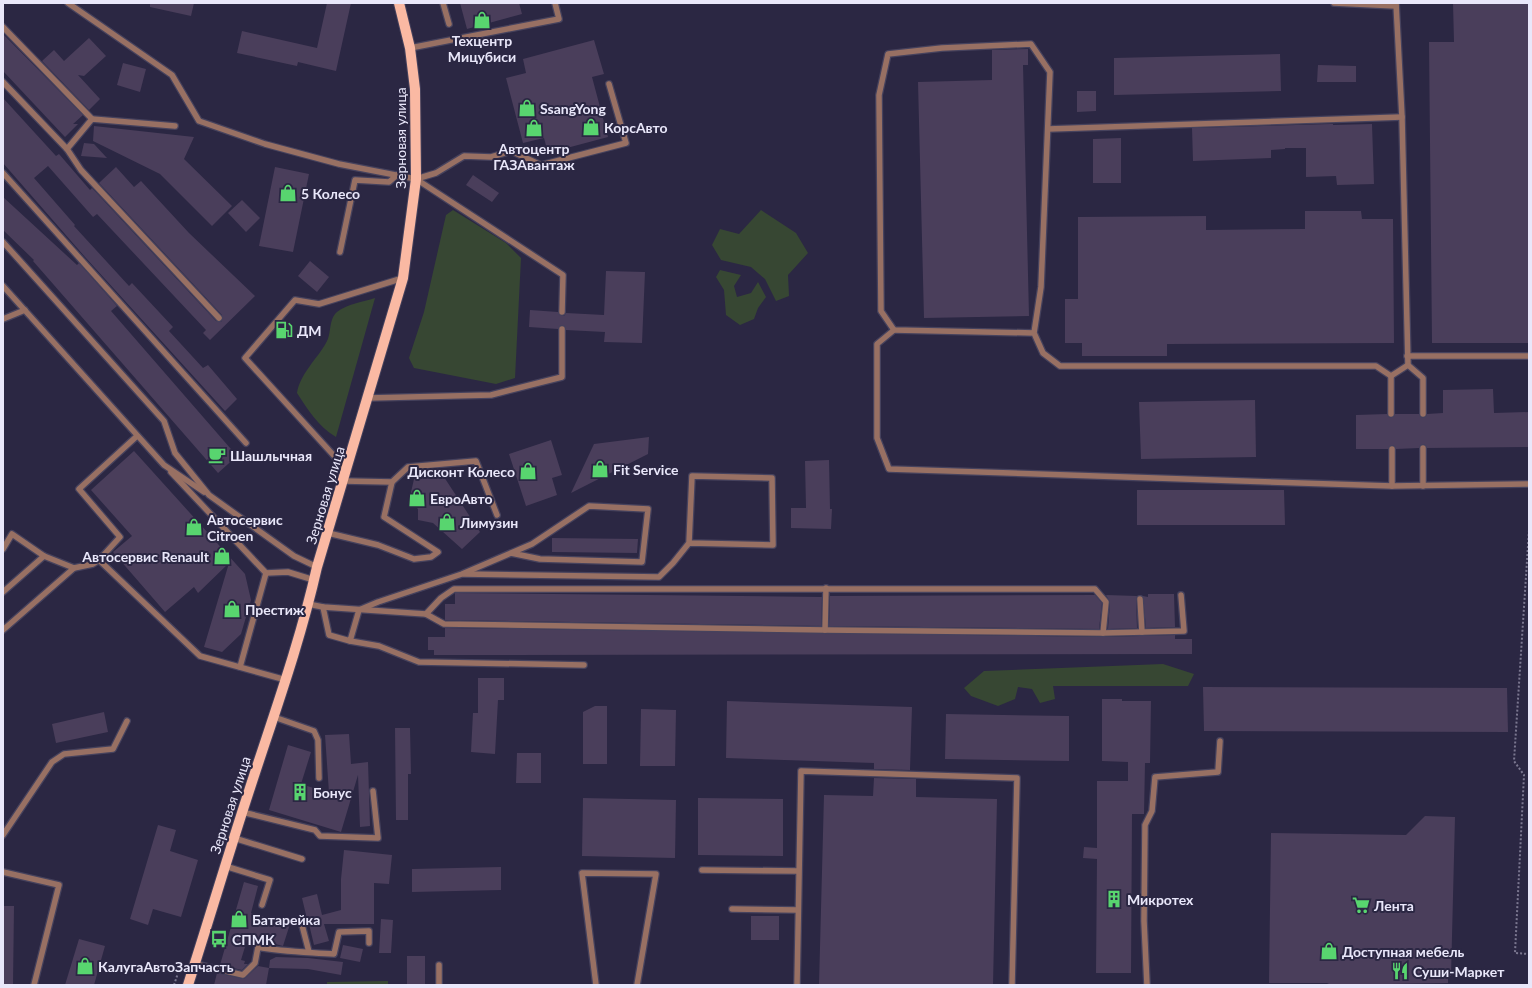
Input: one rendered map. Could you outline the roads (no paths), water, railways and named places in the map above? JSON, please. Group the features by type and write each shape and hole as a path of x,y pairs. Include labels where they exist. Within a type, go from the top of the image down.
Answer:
{"main road":[{"name":"Зерновая улица","path":"188,985 242,812 286,680 317,567 344,481 403,278 416,179 414,89 410,48 399,3"}],"lane":[{"path":"68,3 172,75 199,121 265,144 339,164 416,179 563,275 562,312"},
{"path":"443,3 449,24"},
{"path":"410,48 559,19 555,3"},
{"path":"1334,3 1396,5 1402,117 1407,356 1408,365 1423,378 1423,414"},
{"path":"3,27 92,119 175,126"},
{"path":"894,330 881,311 879,95 888,54 942,48 1031,44 1050,72 1040,287 1034,333 1043,353 1060,366 1376,366 1391,376"},
{"path":"3,82 67,149 81,170 219,318"},
{"path":"416,179 436,173 464,156 491,156 510,151 541,165 626,143 609,84"},
{"path":"1048,129 1402,117"},
{"path":"67,149 92,119"},
{"path":"3,173 246,443"},
{"path":"340,252 355,180 388,182 397,175"},
{"path":"3,242 164,421 174,453 209,495"},
{"path":"347,470 245,358 295,300 319,304 403,278"},
{"path":"3,286 137,436 266,573 288,572 314,580"},
{"path":"3,319 25,310"},
{"path":"368,398 491,395 562,377 562,329"},
{"path":"1034,333 894,330 878,344 878,438 889,469 1392,486 1529,484"},
{"path":"1407,356 1529,356"},
{"path":"1391,376 1408,365"},
{"path":"1391,376 1391,414"},
{"path":"3,630 74,568 93,564 99,560 120,537 78,489 137,436"},
{"path":"1423,448 1423,486"},
{"path":"1392,449 1392,486"},
{"path":"328,533 378,545 414,559 431,557 438,552 384,517 392,482 408,467 476,461 497,515"},
{"path":"164,464 294,556 317,567"},
{"path":"462,574 659,578 689,543 692,476 772,478 773,545 689,543"},
{"path":"344,481 392,482"},
{"path":"359,610 378,602 462,574 511,553 532,544 589,506 648,509 642,562 540,559 511,553"},
{"path":"3,549 12,534 44,556 74,568"},
{"path":"3,592 44,556"},
{"path":"99,560 200,656 286,680"},
{"path":"240,667 266,573"},
{"path":"825,630 826,588"},
{"path":"426,614 441,598 454,589 1095,589 1106,602 1102,633"},
{"path":"308,604 323,607 426,614 444,624 1102,633 1184,631 1181,595"},
{"path":"1140,599 1142,632"},
{"path":"323,607 329,635 350,641 379,646 419,662 584,665"},
{"path":"350,641 359,610"},
{"path":"274,717 314,731 318,740 319,778"},
{"path":"3,835 52,762 64,754 113,749 127,721"},
{"path":"1147,985 1144,921 1145,825 1152,811 1155,777 1218,772 1220,741"},
{"path":"797,985 801,771 1017,778 1012,985"},
{"path":"242,812 315,830 320,836 378,838 373,791"},
{"path":"234,838 302,859"},
{"path":"225,866 270,880 262,905"},
{"path":"702,870 798,871"},
{"path":"3,872 59,885 34,985"},
{"path":"596,985 582,874 656,874 637,985"},
{"path":"732,909 798,910"},
{"path":"302,925 309,952"},
{"path":"195,964 243,975 255,964 258,947 279,952 334,954 339,932 368,931 369,943"},
{"path":"439,965 440,985"}],"place":[{"name":"Техцентр Мицубиси","path":"482,20"},
{"name":"SsangYong","path":"527,108"},
{"name":"КорсАвто","path":"591,127"},
{"name":"Автоцентр ГАЗАвантаж","path":"534,128"},
{"name":"5 Колесо","path":"288,193"},
{"name":"ДМ","path":"284,330"},
{"name":"Шашлычная","path":"217,455"},
{"name":"Fit Service","path":"600,469"},
{"name":"Дисконт Колесо","path":"528,471"},
{"name":"ЕвроАвто","path":"417,498"},
{"name":"Лимузин","path":"447,522"},
{"name":"Автосервис Citroen","path":"194,527"},
{"name":"Автосервис Renault","path":"222,556"},
{"name":"Престиж","path":"232,609"},
{"name":"Бонус","path":"300,792"},
{"name":"Микротех","path":"1114,899"},
{"name":"Лента","path":"1361,905"},
{"name":"Батарейка","path":"239,919"},
{"name":"СПМК","path":"219,939"},
{"name":"Доступная мебель","path":"1329,951"},
{"name":"КалугаАвтоЗапчасть","path":"85,966"},
{"name":"Суши-Маркет","path":"1400,971"}]}
